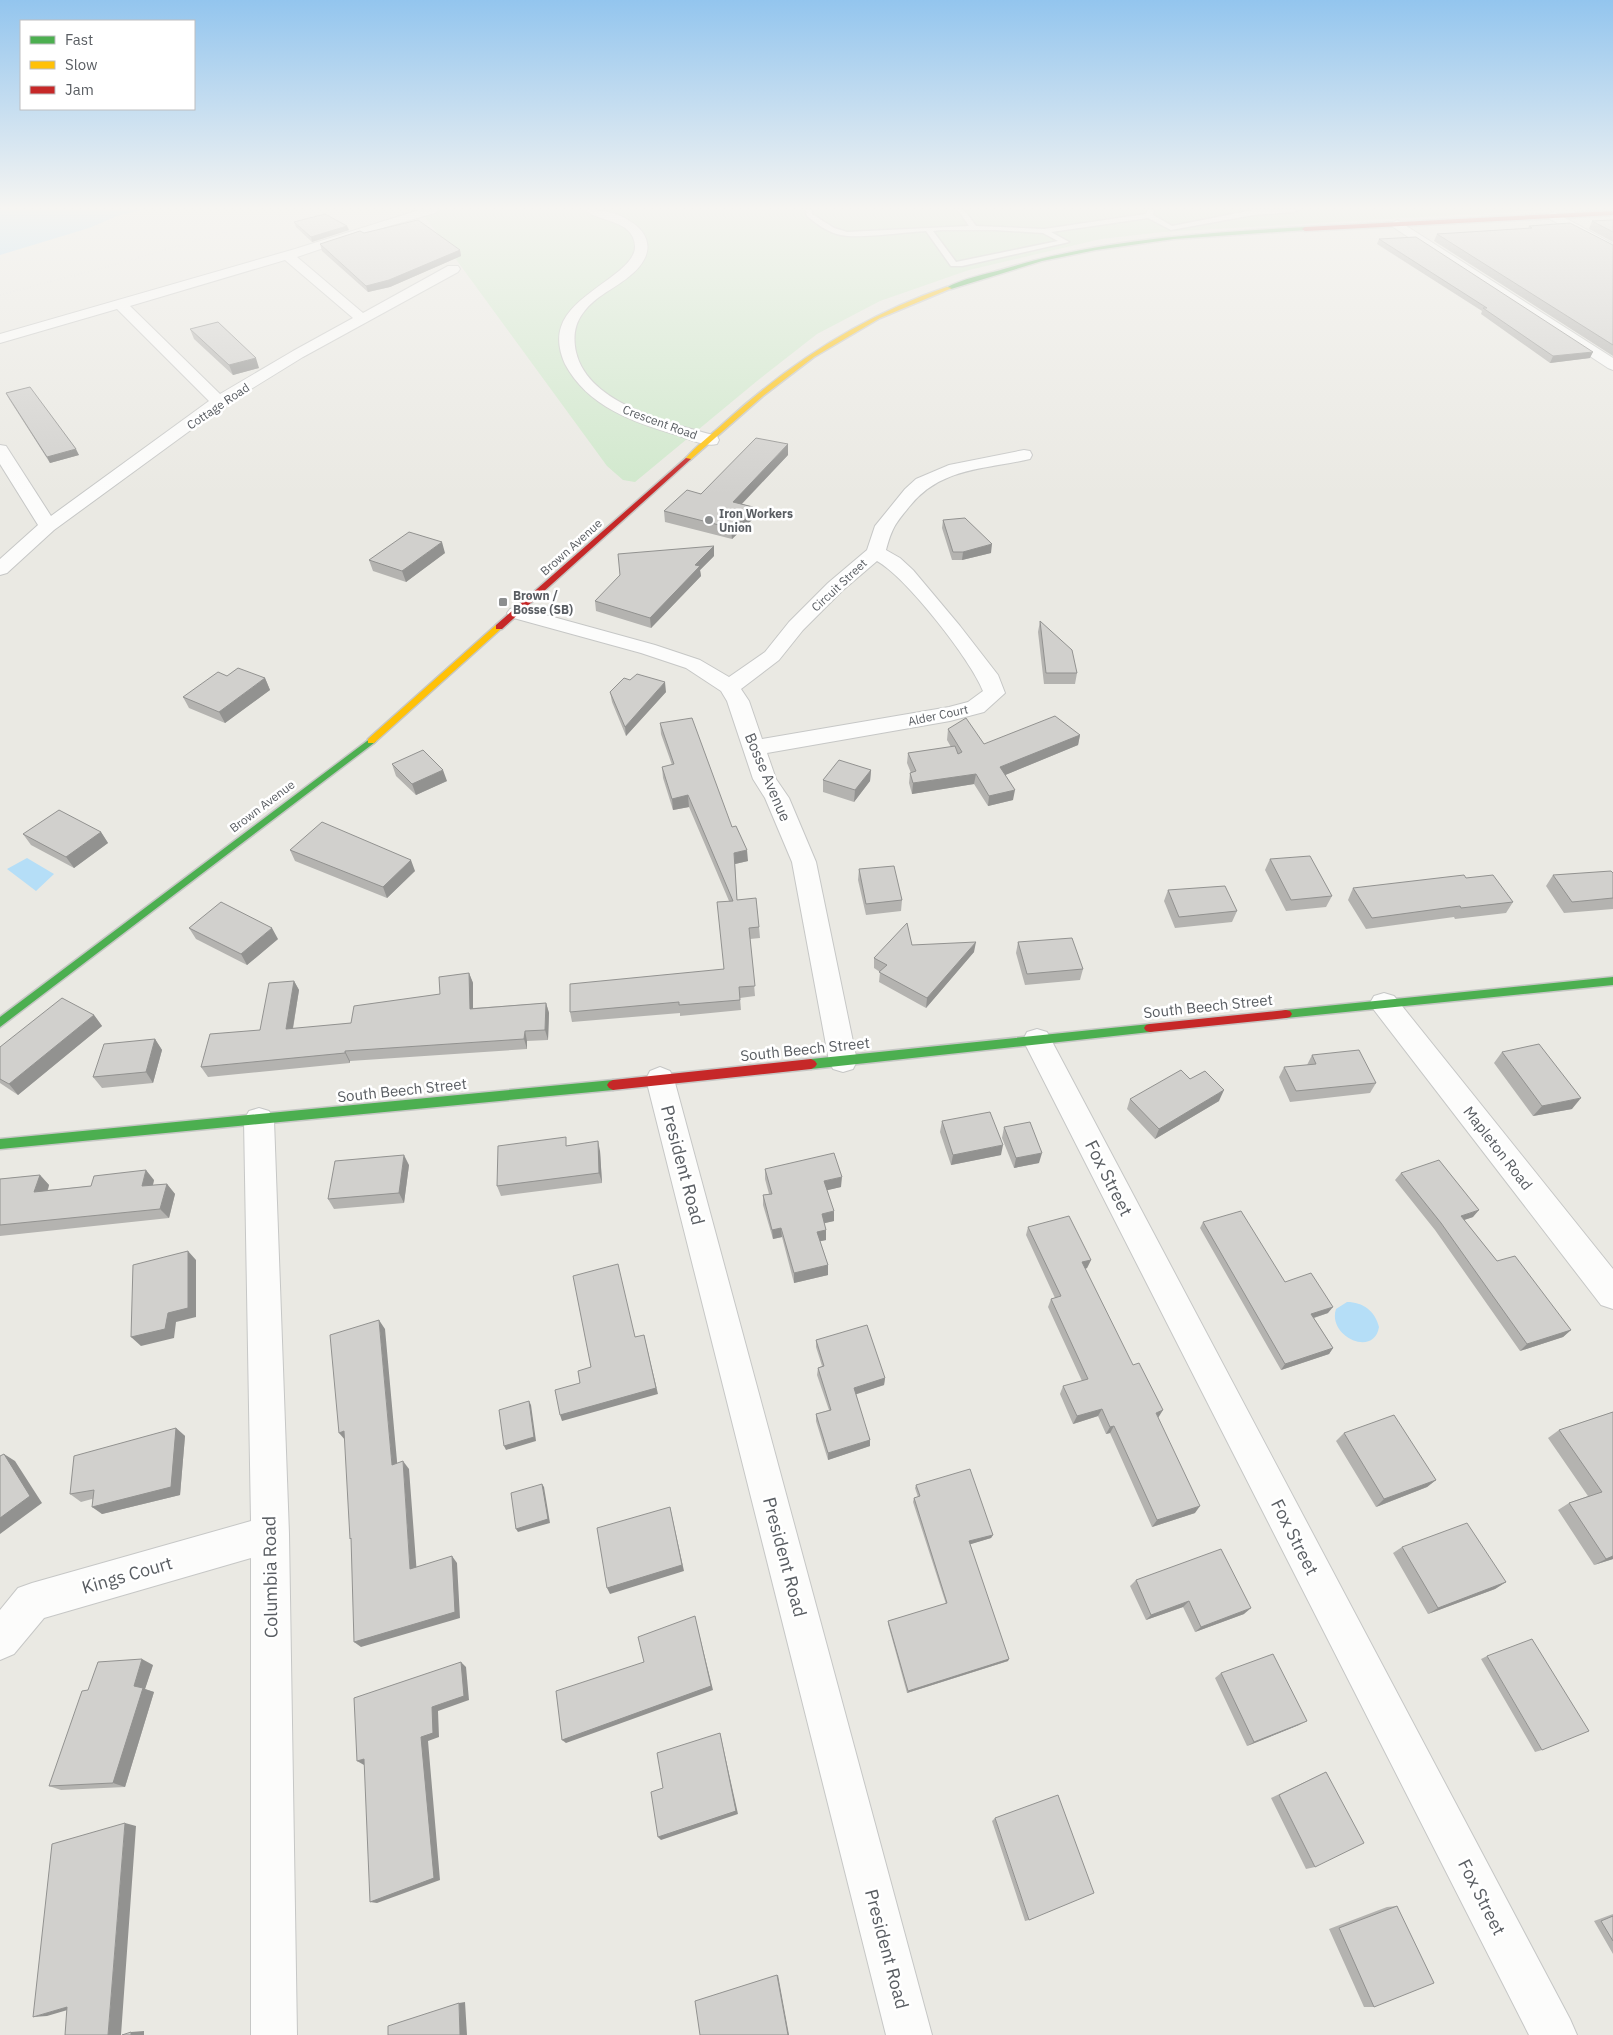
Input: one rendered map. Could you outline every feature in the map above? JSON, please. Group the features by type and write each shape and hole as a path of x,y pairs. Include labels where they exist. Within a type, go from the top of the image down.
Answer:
{"main road":[{"name":"Brown Avenue","path":"0,1023 198,871 362,749 804,360 835,340 903,305"},
{"name":"South Beech Street","path":"0,1144 843,1061 1384,1003 1613,981"}],"street":[{"path":"0,339 120,305 219,402"},
{"path":"346,305 362,319"},
{"name":"Cottage Road","path":"0,568 48,526 219,402 298,354 388,305"},
{"name":"Crescent Road","path":"582,305 575,312 568,328 566,344 571,361 582,379 593,390 627,412 711,440"},
{"path":"1521,305 1613,365"},
{"path":"0,450 48,526"},
{"name":"Circuit Street","path":"729,687 772,656 796,626 835,587 876,552 884,526 911,493 922,483 937,475 955,469 1024,454"},
{"name":"Alder Court","path":"753,748 950,714 976,707 994,693 987,676 906,574 893,562 876,552"},
{"name":"Bosse Avenue","path":"517,613 648,649 693,664 729,687 738,701 765,779 776,798 804,862 843,1061"},
{"name":"Mapleton Road","path":"1384,1003 1613,1294"},
{"name":"Fox Street","path":"1037,1040 1554,2035"},
{"name":"President Road","path":"660,1079 909,2035"},
{"name":"Columbia Road","path":"259,1120 270,1534 274,2035"},
{"name":"Kings Court","path":"0,1640 32,1602 270,1534"}],"green space":[{"path":"489,305 872,305 817,334 635,482 623,480 607,466"}],"water":[{"path":"27,858 54,874 36,891 7,869"},
{"path":"1347,1302 1353,1302 1368,1308 1375,1316 1379,1327 1375,1336 1369,1341 1352,1340 1338,1328 1335,1319 1336,1309"}],"building":[{"path":"1482,305 1521,305 1593,352 1553,356 1483,308 1487,308"},
{"path":"1550,305 1613,305 1613,345"},
{"path":"218,322 256,358 229,365 190,329"},
{"path":"30,387 76,449 47,457 6,393"},
{"path":"756,438 788,444 733,502 753,507 731,528 664,511 687,490 701,494"},
{"path":"965,518 992,544 963,552 953,552 943,520"},
{"path":"409,532 442,542 402,571 369,560"},
{"path":"714,546 695,565 700,566 650,618 595,601 620,575 618,554"},
{"path":"1040,621 1072,650 1077,673 1046,673"},
{"path":"238,668 265,678 219,712 183,697 218,672 227,676"},
{"path":"637,674 665,682 625,727 610,692 624,678 630,680"},
{"path":"1055,716 1080,735 1000,767 1015,790 989,796 976,774 913,783 910,773 916,771 908,753 955,746 958,754 962,752 948,729 966,718 984,744"},
{"path":"692,718 732,827 736,826 747,850 734,853 737,900 756,898 759,927 749,928 755,986 739,987 740,1000 679,1005 679,1002 570,1012 570,984 724,969 717,902 733,901 688,795 672,799 662,767 674,764 660,723"},
{"path":"423,750 443,770 412,784 392,764"},
{"path":"839,760 871,770 855,790 823,780"},
{"path":"59,810 101,832 66,857 23,834"},
{"path":"322,822 411,860 383,887 290,850"},
{"path":"1310,856 1332,896 1291,900 1270,859"},
{"path":"894,866 902,900 866,904 859,869"},
{"path":"1611,871 1613,873 1613,898 1572,902 1553,875"},
{"path":"1464,875 1466,878 1493,875 1513,902 1461,908 1460,906 1372,918 1353,888"},
{"path":"1225,886 1237,911 1179,917 1168,890"},
{"path":"221,902 272,928 241,954 189,928"},
{"path":"907,923 912,945 976,942 927,998 879,972 887,965 874,958"},
{"path":"1072,938 1083,969 1027,974 1018,942"},
{"path":"469,973 470,1009 546,1003 545,1030 525,1031 524,1039 345,1051 345,1053 201,1067 210,1034 260,1030 269,983 294,981 286,1029 351,1023 354,1006 440,994 439,977"},
{"path":"62,998 94,1015 9,1084 0,1079 0,1047"},
{"path":"155,1039 146,1072 93,1077 104,1044"},
{"path":"1539,1044 1581,1098 1542,1106 1502,1052"},
{"path":"1359,1050 1376,1083 1296,1091 1284,1067 1316,1064 1312,1055"},
{"path":"1181,1070 1190,1079 1205,1071 1224,1090 1159,1129 1130,1099"},
{"path":"990,1112 1003,1145 953,1155 942,1121"},
{"path":"1030,1122 1042,1153 1016,1158 1004,1127"},
{"path":"566,1137 566,1146 598,1141 599,1173 497,1186 498,1146"},
{"path":"834,1153 842,1177 824,1181 834,1211 822,1214 826,1230 817,1232 828,1265 794,1273 781,1228 772,1230 763,1195 772,1194 765,1169"},
{"path":"404,1155 399,1193 328,1199 335,1161"},
{"path":"1439,1160 1479,1210 1461,1216 1497,1261 1515,1256 1571,1330 1527,1344 1441,1223 1401,1173"},
{"path":"146,1170 142,1186 167,1184 160,1209 0,1225 0,1179 40,1175 34,1192 91,1186 94,1176"},
{"path":"1241,1211 1285,1282 1311,1273 1333,1307 1311,1314 1333,1348 1285,1364 1203,1222"},
{"path":"1069,1216 1091,1260 1082,1262 1133,1365 1139,1363 1163,1410 1156,1413 1200,1506 1157,1520 1114,1426 1110,1427 1102,1409 1077,1416 1063,1386 1088,1379 1051,1299 1061,1296 1028,1227"},
{"path":"188,1251 188,1308 168,1313 165,1329 131,1337 133,1265"},
{"path":"618,1264 635,1337 644,1335 656,1388 560,1415 555,1390 580,1383 578,1371 591,1367 573,1276"},
{"path":"379,1320 392,1465 403,1461 410,1569 452,1556 455,1612 354,1642 351,1538 344,1431 339,1433 330,1335"},
{"path":"867,1325 885,1378 854,1388 870,1440 828,1453 816,1414 831,1410 818,1368 824,1366 816,1340"},
{"path":"529,1401 534,1437 504,1446 499,1410"},
{"path":"1613,1412 1613,1556 1606,1559 1569,1503 1602,1492 1559,1430"},
{"path":"1394,1415 1436,1480 1384,1499 1344,1433"},
{"path":"176,1428 171,1487 92,1507 94,1490 70,1494 74,1456"},
{"path":"4,1454 30,1496 0,1518 0,1456"},
{"path":"970,1469 993,1535 969,1541 1009,1659 908,1691 888,1621 947,1603 914,1498 920,1496 916,1485"},
{"path":"542,1484 548,1519 516,1529 511,1493"},
{"path":"670,1507 682,1565 607,1588 597,1528"},
{"path":"1467,1523 1506,1582 1438,1608 1402,1547"},
{"path":"1221,1549 1251,1608 1201,1627 1189,1601 1151,1615 1136,1580"},
{"path":"695,1616 711,1686 562,1740 556,1691 644,1662 638,1637"},
{"path":"1532,1639 1589,1731 1542,1750 1487,1656"},
{"path":"1273,1654 1307,1721 1254,1742 1221,1673"},
{"path":"142,1659 134,1686 143,1688 113,1783 49,1786 82,1691 88,1690 98,1662"},
{"path":"461,1662 464,1696 432,1707 433,1733 421,1737 434,1878 370,1902 364,1759 357,1761 354,1698"},
{"path":"720,1733 736,1811 658,1837 651,1792 663,1788 657,1753"},
{"path":"1326,1772 1364,1843 1315,1867 1279,1795"},
{"path":"1058,1795 1094,1893 1029,1920 995,1818"},
{"path":"125,1823 108,2035 65,2035 67,2007 33,2017 52,1844"},
{"path":"1397,1906 1434,1983 1374,2007 1339,1928"},
{"path":"1613,1916 1613,1941 1601,1921"},
{"path":"777,1975 788,2035 700,2035 695,2001"},
{"path":"459,2003 460,2035 388,2035 388,2026"}],"traffic: fast":[{"path":"0,1023 371,741"},
{"path":"1286,1014 1613,981"},
{"path":"811,1064 1150,1028"},
{"path":"0,1144 613,1085"}],"traffic: slow":[{"path":"688,459 791,370 833,342 903,305"},
{"path":"371,741 499,627"}],"traffic: jam":[{"path":"499,627 688,459"},
{"path":"1150,1028 1286,1014"},
{"path":"613,1085 811,1064"}],"place":[{"name":"Iron Workers Union","path":"709,520"},
{"name":"Brown / Bosse (SB)","path":"503,602"}]}
